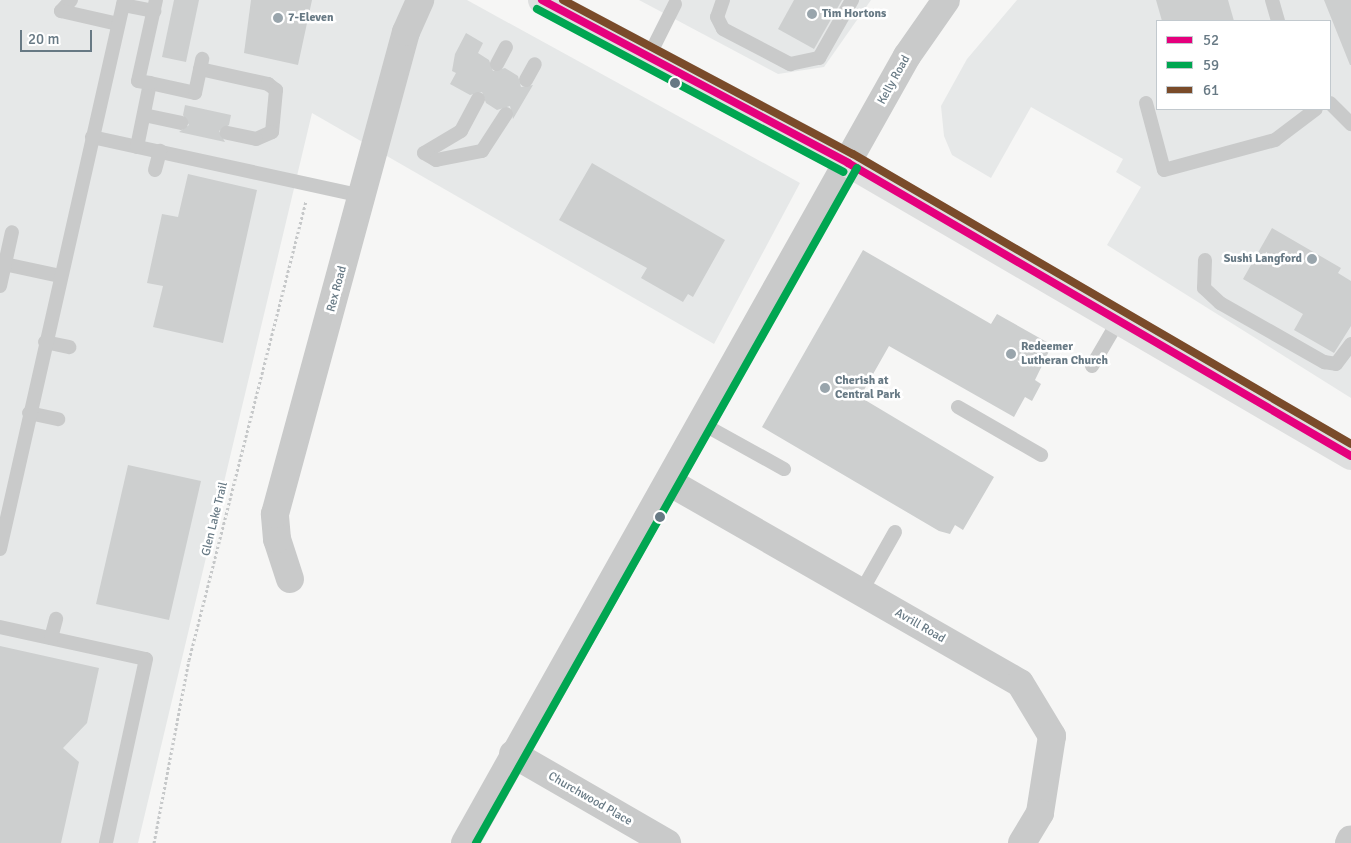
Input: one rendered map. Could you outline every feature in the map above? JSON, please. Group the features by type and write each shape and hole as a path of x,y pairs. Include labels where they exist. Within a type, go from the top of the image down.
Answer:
{"main road":[{"path":"542,0 848,163 1120,318 1351,456"}],"street":[{"name":"Rex Road","path":"290,579 277,539 275,514 406,32 420,0"},
{"name":"Kelly Road","path":"464,843 669,482 907,56 946,0"},
{"name":"Avrill Road","path":"669,482 1020,682 1052,736 1040,813 1022,843"},
{"name":"Churchwood Place","path":"514,754 667,843"},
{"path":"1349,843 1351,839"}],"lane":[{"path":"71,0 62,12 118,24"},
{"path":"722,0 717,17 723,29 790,64 819,58 852,0"},
{"path":"1272,0 1278,20"},
{"path":"0,549 29,413 123,2 155,6 138,81 195,93 201,64 268,84 276,90 272,132 256,139 227,133"},
{"path":"649,56 675,4"},
{"path":"497,64 506,47"},
{"path":"526,80 535,64"},
{"path":"138,147 150,83"},
{"path":"478,99 461,131 424,153 436,160 482,151 506,114"},
{"path":"1146,103 1164,170 1275,140 1315,110"},
{"path":"1331,104 1351,124"},
{"path":"144,115 181,123"},
{"path":"92,137 362,196"},
{"path":"156,170 160,152"},
{"path":"0,286 2,263 12,232"},
{"path":"1205,260 1204,288 1220,303 1324,362 1336,364 1351,344"},
{"path":"2,263 60,276"},
{"path":"1092,366 1120,318"},
{"path":"45,342 69,347"},
{"path":"958,407 1041,455"},
{"path":"29,413 58,419"},
{"path":"701,424 784,470"},
{"path":"861,592 894,532"},
{"path":"52,638 56,618"},
{"path":"0,626 146,659 106,843"}],"path":[{"name":"Glen Lake Trail","path":"154,843 189,660 305,202"}],"shaded area":[{"path":"0,0 467,0 800,183 714,344 312,113 138,843 0,843"},
{"path":"639,0 871,0 824,67 778,74"},
{"path":"1017,0 1351,0 1351,398 1107,245 1141,187 1116,172 1123,159 1031,107 991,178 952,155 944,136 941,106 967,59"}],"building":[{"path":"174,0 199,0 186,62 162,57"},
{"name":"7-Eleven","path":"251,0 312,0 298,65 244,53"},
{"name":"Tim Hortons","path":"794,0 842,0 814,49 778,29"},
{"path":"1156,0 1228,0 1234,20 1162,20"},
{"path":"1324,0 1351,0 1351,65 1350,65"},
{"path":"466,33 483,43 478,53 489,60 493,71 505,68 518,76 521,87 533,85 513,119 510,106 497,110 486,103 482,92 470,95 450,84 456,73 452,71 455,54"},
{"path":"185,105 231,115 229,125 219,131 225,142 179,132 189,125 183,115"},
{"path":"592,163 725,240 693,297 688,294 683,302 641,278 647,268 559,220"},
{"path":"188,174 257,190 223,343 153,327 163,286 147,283 162,214 178,217"},
{"path":"1272,228 1341,268 1338,273 1351,281 1351,326 1334,353 1294,330 1303,314 1243,279"},
{"name":"Cherish at Central Park","path":"863,250 991,324 997,314 1052,345 1035,380 1041,384 1032,401 1025,397 1014,417 889,346 860,397 994,477 963,530 955,525 950,534 939,531 762,427"},
{"path":"128,465 201,481 169,620 96,604"},
{"path":"0,646 99,668 87,723 63,748 79,762 61,843 0,843"}],"transit line":[{"name":"52","path":"542,0 848,163 1351,456"},
{"name":"61","path":"563,0 853,154 1351,444"},
{"name":"59","path":"537,9 843,172"},
{"name":"59","path":"476,843 857,168"}],"place":[{"name":"Tim Hortons","path":"812,14"},
{"name":"7-Eleven","path":"278,18"},
{"name":"Sushi Langford","path":"1312,259"},
{"name":"Redeemer Lutheran Church","path":"1011,354"},
{"name":"Cherish at Central Park","path":"825,388"}]}
